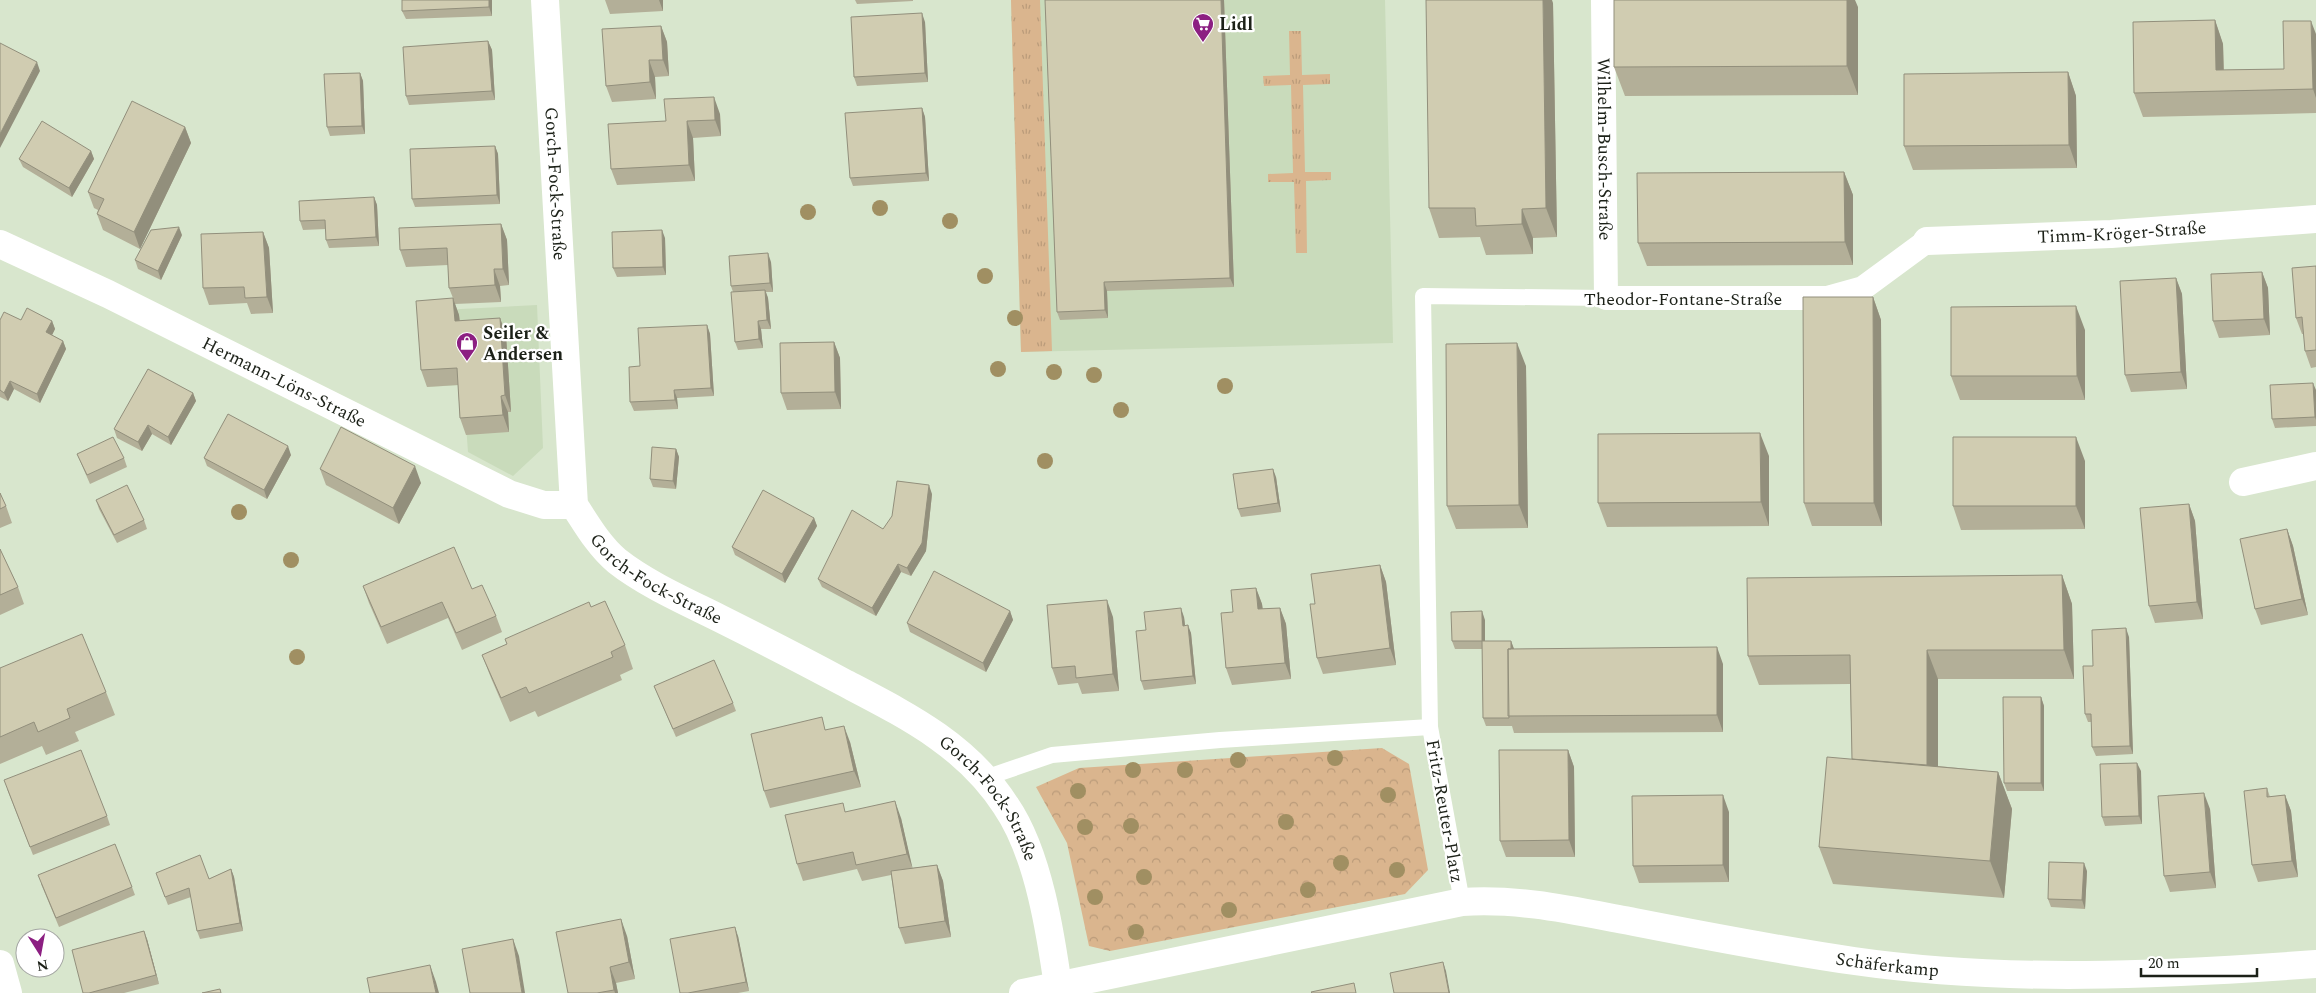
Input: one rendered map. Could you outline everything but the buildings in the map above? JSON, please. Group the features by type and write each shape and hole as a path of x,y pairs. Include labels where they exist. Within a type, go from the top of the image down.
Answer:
{"street":[{"name":"Gorch-Fock-Straße","path":"546,0 574,505 594,537 617,561 689,602 919,722 958,751 985,778 1007,806 1027,845 1038,882 1059,989"},
{"name":"Wilhelm-Busch-Straße","path":"1603,0 1606,298"},
{"name":"Timm-Kröger-Straße","path":"1927,241 2111,234 2316,220"},
{"name":"Theodor-Fontane-Straße","path":"1606,298 1826,298 1863,288 1927,241"},
{"name":"Hermann-Löns-Straße","path":"0,244 108,294 170,327 331,404 509,494 544,505 574,505"},
{"path":"2243,482 2316,466"},
{"name":"Schäferkamp","path":"1462,902 1489,900 1515,902 1857,962 1963,983 2235,970 2316,964"},
{"name":"Fritz-Reuter-Platz","path":"1023,993 1059,989 1462,902"},
{"path":"0,964 8,993"}],"lane":[{"name":"Theodor-Fontane-Straße","path":"1430,727 1422,296 1606,298"},
{"name":"Fritz-Reuter-Platz","path":"985,778 1052,755 1220,740 1430,727 1462,902"}],"shaded area":[{"path":"1011,0 1385,0 1393,343 1021,352"},
{"path":"537,305 543,448 513,476 468,452 463,385 427,387 422,311"}],"green space":[{"path":"1011,0 1040,0 1052,351 1021,352"},
{"path":"1289,31 1301,31 1302,75 1330,74 1330,84 1303,85 1305,172 1331,172 1331,180 1306,181 1307,253 1296,253 1294,182 1268,182 1268,174 1293,173 1291,85 1264,86 1263,76 1290,75"},
{"path":"1382,748 1409,764 1428,870 1405,894 1110,951 1089,946 1067,843 1036,787 1079,768"}],"place":[{"name":"Lidl","path":"1203,43"},
{"name":"Seiler & Andersen","path":"467,362"}]}
